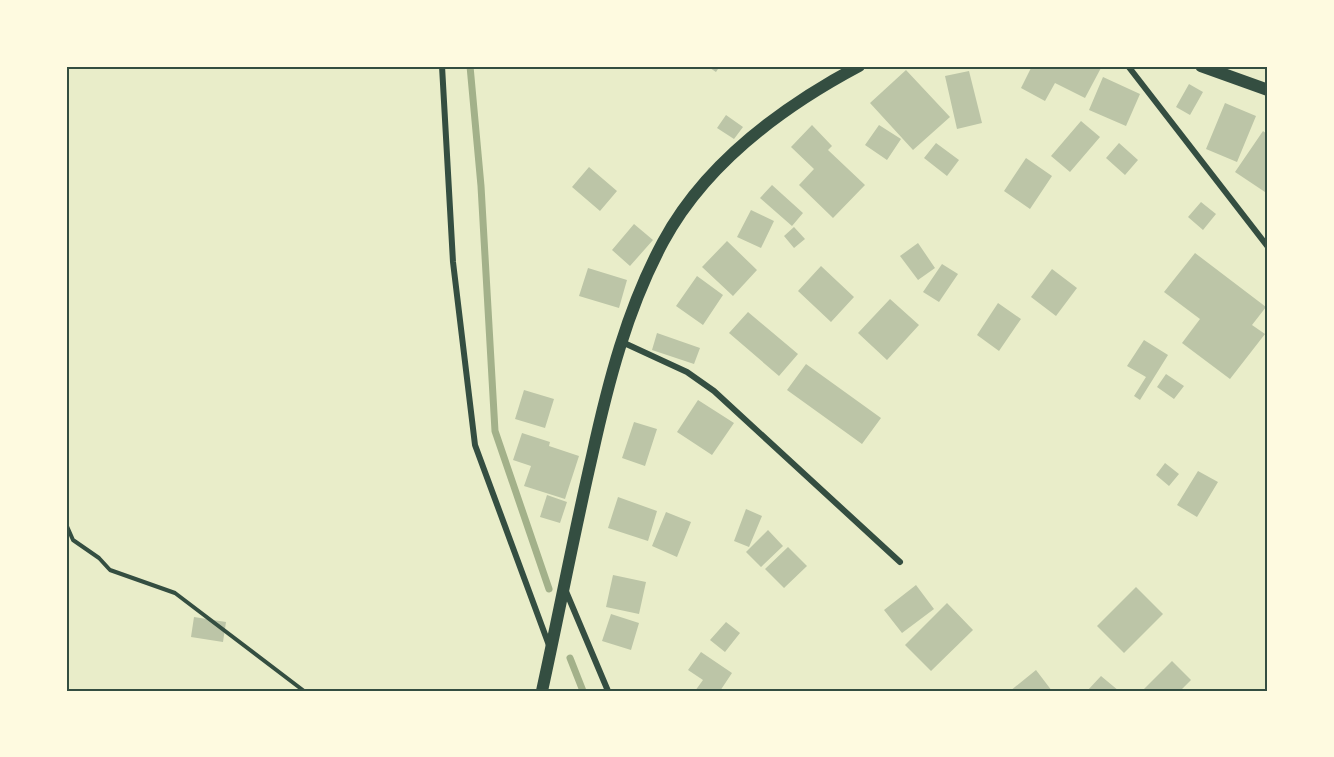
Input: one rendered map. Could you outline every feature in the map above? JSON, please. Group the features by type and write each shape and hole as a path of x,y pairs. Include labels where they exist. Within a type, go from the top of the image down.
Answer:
{"main road":[{"path":"542,691 602,409 630,313 663,241 704,183 751,136 823,85 859,66"},
{"path":"1201,66 1268,90"}],"street":[{"path":"442,66 453,262 475,445 551,651"},
{"path":"1128,66 1268,247"},
{"path":"622,342 679,368 714,391 900,562"},
{"path":"563,584 608,691"}],"path":[{"path":"66,524 73,540 99,558 110,570 175,593 304,691"}],"building":[{"path":"707,66 720,66 716,72"},
{"path":"1032,66 1102,66 1085,98 1055,83 1045,101 1021,88"},
{"path":"906,70 950,117 913,150 870,103"},
{"path":"969,71 982,123 957,129 945,76"},
{"path":"1103,77 1140,94 1126,126 1089,110"},
{"path":"1189,84 1203,92 1190,115 1176,107"},
{"path":"1225,103 1256,116 1237,162 1206,149"},
{"path":"726,115 743,127 734,139 717,128"},
{"path":"1081,121 1100,137 1070,172 1051,156"},
{"path":"812,125 832,146 828,150 865,185 833,218 799,185 814,169 791,147"},
{"path":"879,125 901,139 887,160 865,145"},
{"path":"1263,131 1268,135 1268,194 1235,172"},
{"path":"936,143 959,160 947,176 924,158"},
{"path":"1119,143 1138,160 1125,175 1106,158"},
{"path":"1026,158 1052,176 1030,209 1004,191"},
{"path":"589,167 617,191 600,211 572,187"},
{"path":"772,185 803,213 792,226 760,198"},
{"path":"1201,202 1216,214 1203,230 1188,217"},
{"path":"751,210 774,221 761,248 737,237"},
{"path":"634,224 653,240 630,266 612,250"},
{"path":"794,227 805,239 794,248 784,236"},
{"path":"727,241 757,270 733,296 702,267"},
{"path":"918,243 935,268 918,280 900,256"},
{"path":"1195,253 1266,307 1252,325 1265,334 1230,379 1182,343 1200,319 1164,292"},
{"path":"942,264 958,274 939,302 923,292"},
{"path":"821,266 854,297 831,322 798,291"},
{"path":"588,268 627,280 619,308 579,296"},
{"path":"1052,269 1077,288 1056,316 1031,297"},
{"path":"697,276 723,295 703,325 676,306"},
{"path":"890,299 919,325 887,360 858,333"},
{"path":"998,303 1021,319 999,351 977,335"},
{"path":"748,312 798,354 779,376 729,333"},
{"path":"657,333 700,348 694,364 652,350"},
{"path":"1144,340 1168,355 1140,400 1134,396 1146,377 1127,366"},
{"path":"806,364 881,418 862,444 787,390"},
{"path":"1166,374 1184,386 1174,399 1157,387"},
{"path":"524,390 554,399 545,428 515,419"},
{"path":"698,400 734,423 712,455 677,432"},
{"path":"634,422 657,429 645,466 622,458"},
{"path":"522,433 550,442 549,446 579,456 565,499 524,486 531,466 513,460"},
{"path":"1165,463 1179,474 1169,486 1156,475"},
{"path":"1198,471 1218,482 1197,517 1177,505"},
{"path":"547,495 567,502 560,523 540,517"},
{"path":"618,497 657,511 648,541 608,528"},
{"path":"746,509 762,516 749,547 734,541"},
{"path":"666,512 691,522 677,557 652,546"},
{"path":"768,530 783,546 761,567 746,552"},
{"path":"788,547 807,566 784,588 765,569"},
{"path":"613,575 646,582 639,614 606,607"},
{"path":"916,585 934,609 902,633 884,610"},
{"path":"1136,587 1163,614 1124,653 1097,626"},
{"path":"947,603 973,630 931,671 905,645"},
{"path":"611,614 639,623 631,650 602,641"},
{"path":"194,617 226,622 223,642 191,637"},
{"path":"726,622 740,633 725,652 710,640"},
{"path":"701,652 732,673 720,691 695,691 703,680 688,670"},
{"path":"1172,661 1191,680 1180,691 1142,691"},
{"path":"1036,670 1052,691 1010,691"},
{"path":"1101,676 1119,691 1087,691"}],"waterway":[{"path":"470,66 481,186 495,431 549,589"},
{"path":"570,658 583,691"}]}
